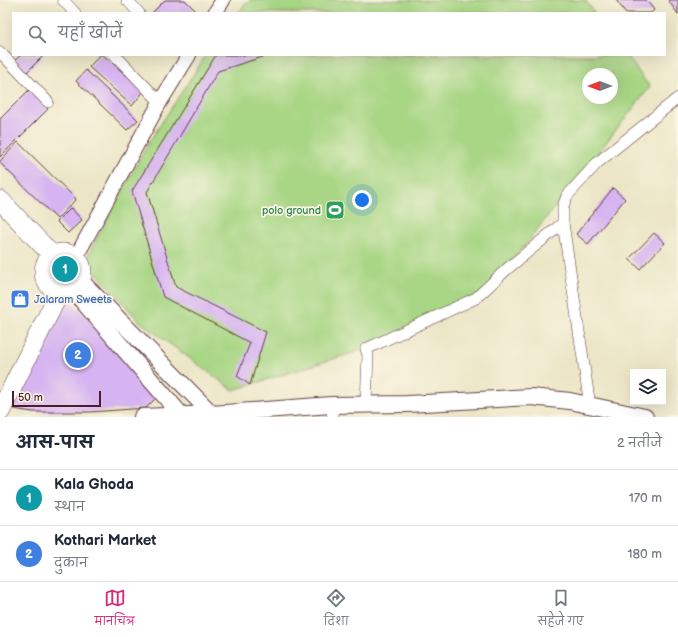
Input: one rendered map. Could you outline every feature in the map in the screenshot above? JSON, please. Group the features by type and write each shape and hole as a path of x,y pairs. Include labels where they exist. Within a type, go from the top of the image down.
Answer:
{"highway":[{"path":"0,200 49,259"},
{"path":"0,214 49,259"},
{"path":"0,386 65,286 82,270 76,257 62,252 49,259 44,273 47,282 65,286"},
{"path":"0,412 65,286"}],"main road":[{"path":"65,286 212,414"},
{"path":"65,286 182,416"},
{"path":"142,417 332,411 366,405 531,397 550,398 645,417"}],"street":[{"path":"63,0 74,12"},
{"path":"127,0 138,12"},
{"path":"216,12 223,0"},
{"path":"0,52 48,102"},
{"path":"116,56 160,102"},
{"path":"76,257 185,57"},
{"path":"590,406 563,223 563,206 567,196 597,163 678,98"},
{"path":"366,405 368,363 366,349 476,298 507,269 563,223"}],"green space":[{"path":"250,0 585,0 594,12 238,12"},
{"name":"polo ground","path":"205,56 627,56 650,87 498,279 476,298 366,349 233,390 140,322 85,260 149,142"}],"building":[{"path":"165,0 185,0 195,10 192,12 153,12"},
{"path":"616,0 646,0 654,10 652,12 625,12"},
{"path":"668,0 678,0 678,14"},
{"path":"20,56 43,56 25,74 13,62"},
{"path":"99,56 104,56 144,91 132,106 89,67"},
{"path":"215,56 266,56 218,71 147,192 176,287 266,332 250,385 237,376 250,343 163,297 132,191"},
{"path":"86,70 138,120 127,130 76,81"},
{"path":"29,90 48,109 0,157 0,119"},
{"path":"18,142 76,199 57,219 0,163 0,161"},
{"path":"613,188 625,199 588,244 576,234"},
{"path":"71,208 82,220 68,233 57,222"},
{"path":"654,233 665,243 640,269 629,259"},
{"path":"64,302 72,303 78,308 156,398 146,408 90,412 33,412 14,409 9,402"}],"place":[{"name":"polo ground","path":"335,210"},
{"name":"Kala Ghoda","path":"65,269"},
{"name":"Jalaram Sweets","path":"20,299"},
{"name":"Kothari Market","path":"78,355"}]}
